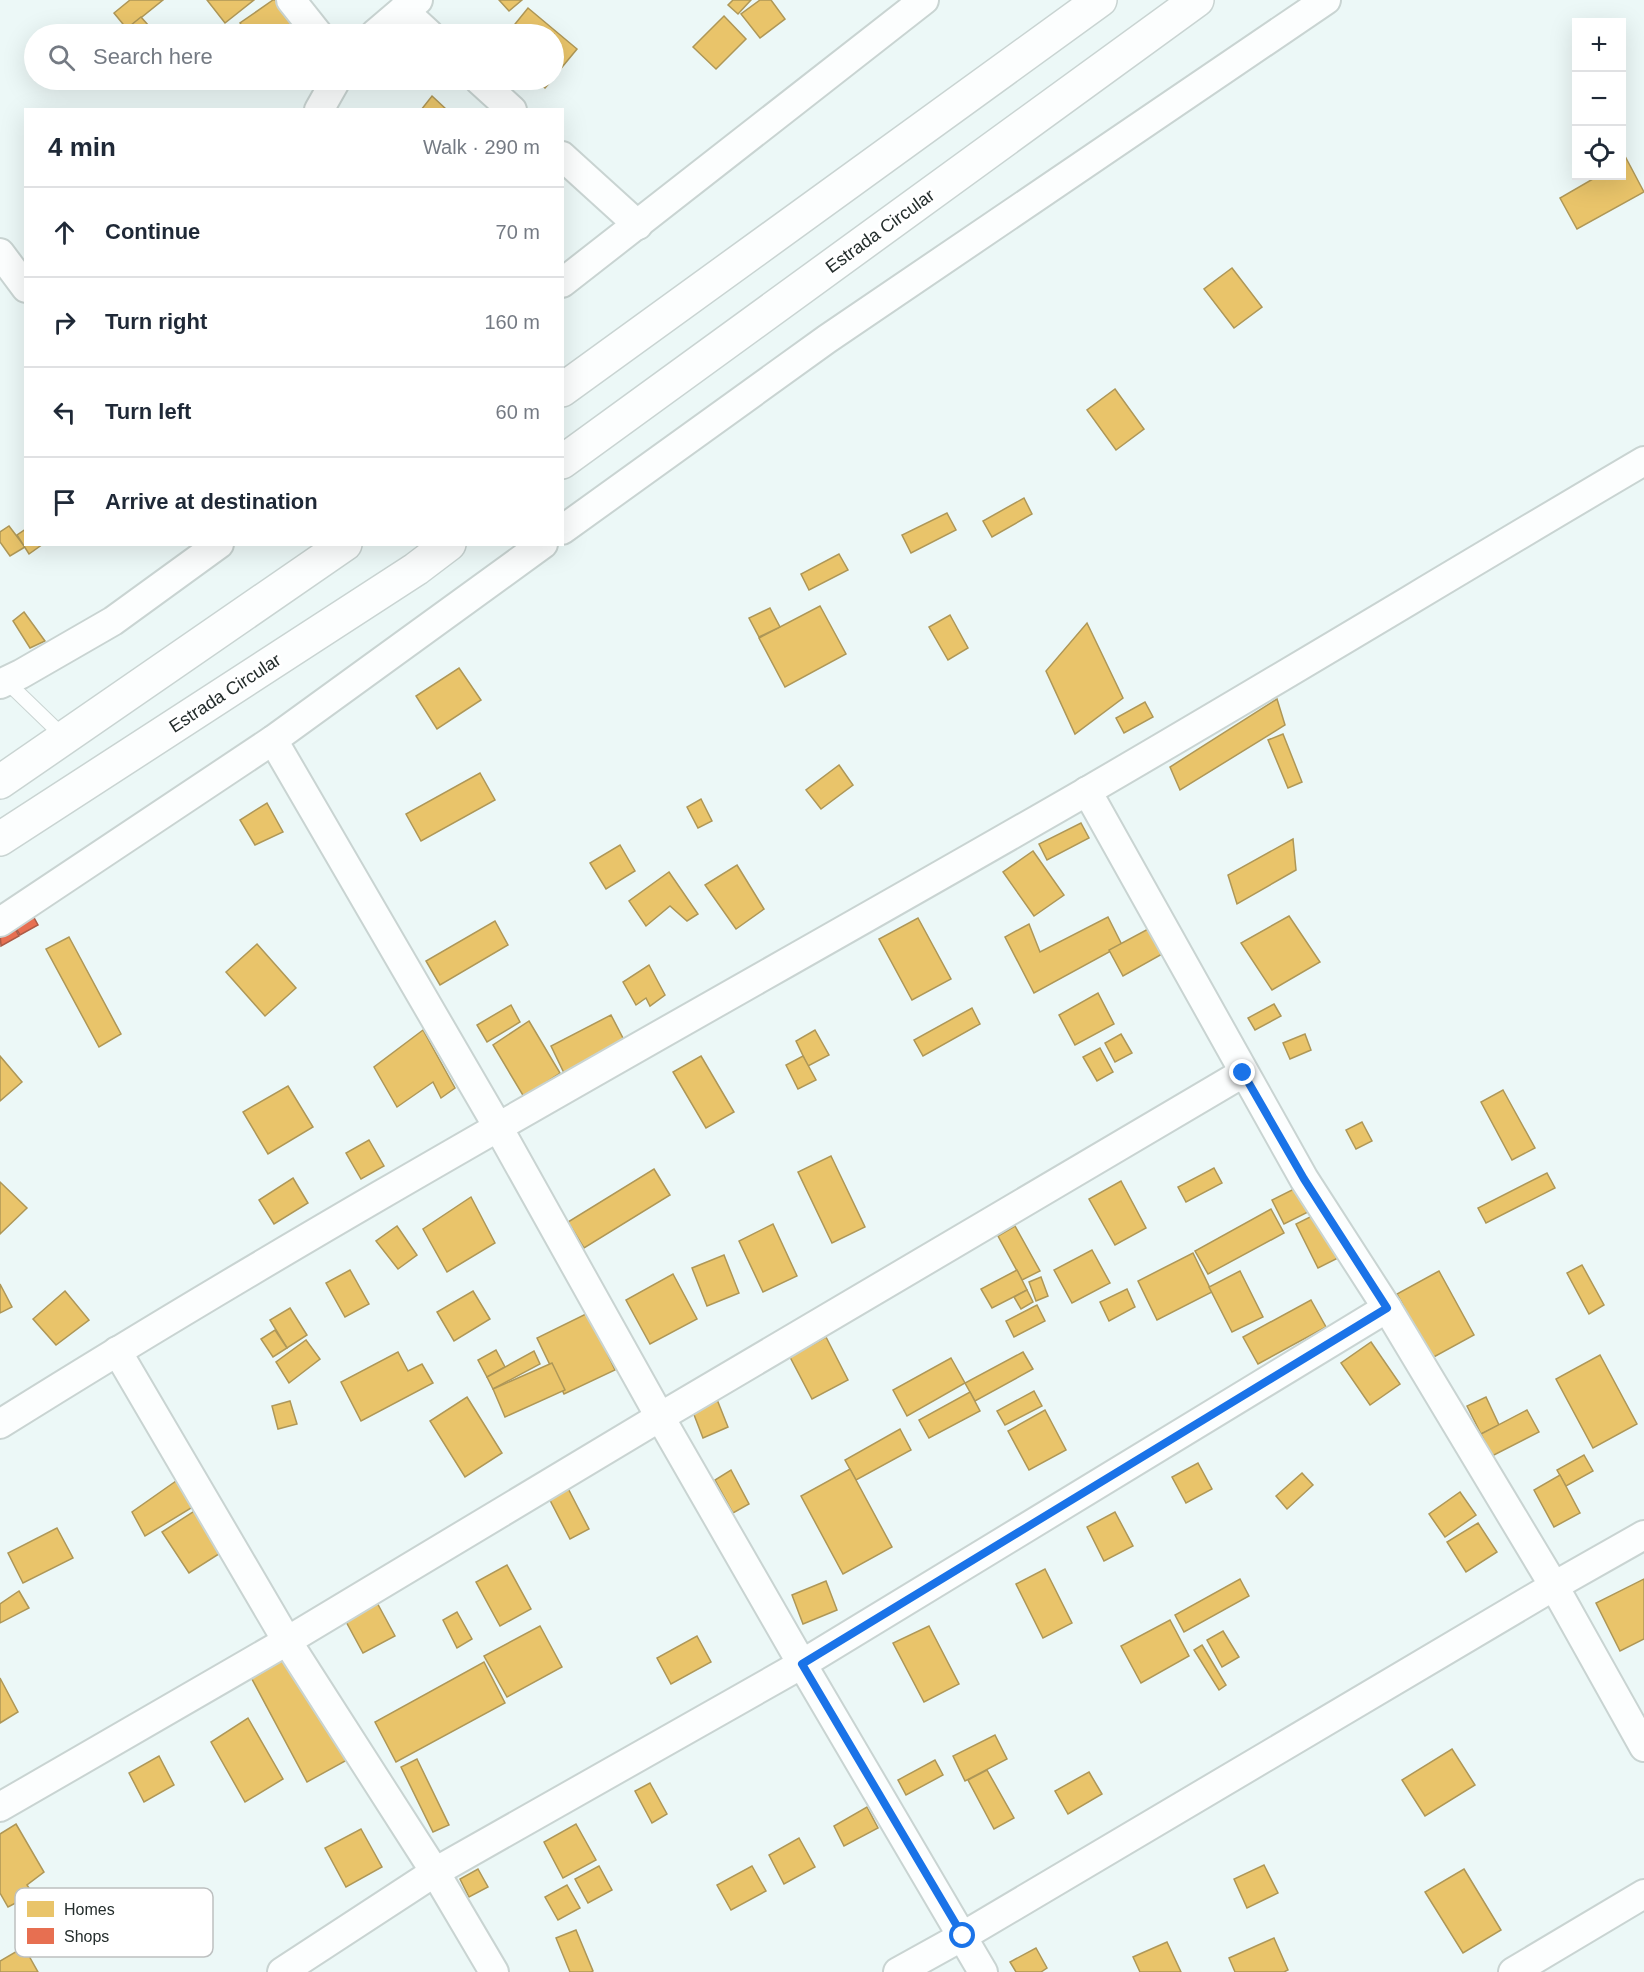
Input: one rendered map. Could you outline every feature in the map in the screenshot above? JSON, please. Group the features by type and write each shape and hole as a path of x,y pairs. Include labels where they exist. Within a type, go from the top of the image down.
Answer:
{"main road":[{"path":"564,389 1100,0"},
{"name":"Estrada Circular","path":"564,461 1197,0"},
{"path":"0,782 342,546"},
{"name":"Estrada Circular","path":"0,839 416,569 446,546"}],"street":[{"path":"291,0 310,24"},
{"path":"564,281 924,0"},
{"path":"564,529 827,339 1326,0"},
{"path":"387,24 411,5 423,24"},
{"path":"320,108 330,90"},
{"path":"490,90 510,108"},
{"path":"564,158 638,225"},
{"path":"0,254 24,285"},
{"path":"0,1424 117,1351 498,1127 1087,791 1644,461"},
{"path":"3,682 113,621 214,546"},
{"path":"0,922 273,740 540,546"},
{"path":"273,740 498,1127 660,1417 802,1664 983,1972"},
{"path":"1087,791 1304,1179 1387,1308 1554,1586 1644,1747"},
{"path":"0,1807 287,1641 660,1417 1243,1073"},
{"path":"282,1972 435,1872 802,1664 1387,1308"},
{"path":"117,1351 287,1641 435,1872 494,1972"},
{"path":"898,1972 1644,1535"},
{"path":"1513,1972 1644,1894"}],"lane":[{"path":"3,682 64,737"}],"building: Homes":[{"path":"130,0 163,0 133,24 123,24 114,13"},
{"path":"207,0 254,0 225,23"},
{"path":"273,0 279,0 296,24 241,24"},
{"path":"499,0 522,0 509,11"},
{"path":"733,0 751,0 738,14 728,5"},
{"path":"760,0 771,0 785,19 760,38 741,14"},
{"path":"528,8 547,24 515,24"},
{"path":"724,16 746,39 716,69 693,47"},
{"path":"141,17 147,24 132,24"},
{"path":"564,38 577,49 564,65"},
{"path":"432,96 445,108 423,108"},
{"path":"1626,158 1644,192 1577,229 1560,198 1591,180 1626,180"},
{"path":"1232,268 1262,307 1234,328 1204,289"},
{"path":"1115,389 1144,429 1116,450 1087,410"},
{"path":"1024,498 1032,514 992,537 983,521"},
{"path":"947,513 956,530 911,553 902,535"},
{"path":"9,526 25,547 10,556 0,542 0,532"},
{"path":"24,530 24,546 40,546 29,554 17,535"},
{"path":"839,554 848,570 809,590 801,574"},
{"path":"820,606 846,654 785,687 759,638"},
{"path":"770,608 780,627 759,637 749,618"},
{"path":"24,612 45,641 30,648 13,621"},
{"path":"950,615 968,648 948,660 929,627"},
{"path":"1087,623 1123,698 1075,734 1046,671"},
{"path":"459,668 481,700 437,729 416,696"},
{"path":"1277,699 1285,725 1180,790 1170,767"},
{"path":"1145,702 1153,717 1124,733 1116,718"},
{"path":"1283,734 1302,782 1288,788 1268,740"},
{"path":"839,765 853,785 821,809 806,790"},
{"path":"480,773 495,800 421,841 406,814"},
{"path":"701,799 712,821 698,828 687,807"},
{"path":"267,803 283,832 255,845 240,820"},
{"path":"1081,823 1089,838 1047,860 1039,844"},
{"path":"1293,839 1296,870 1237,904 1228,875"},
{"path":"620,845 635,871 606,889 590,863"},
{"path":"1033,851 1064,895 1034,916 1003,872"},
{"path":"737,865 764,909 736,929 705,885"},
{"path":"669,872 698,914 687,921 670,906 646,926 629,901"},
{"path":"1289,916 1320,962 1272,990 1241,943"},
{"path":"1108,917 1122,945 1034,993 1005,937 1029,924 1040,952"},
{"path":"918,918 951,979 912,1000 879,939"},
{"path":"495,921 508,945 440,985 426,961"},
{"path":"1150,928 1164,953 1123,976 1109,950"},
{"path":"69,937 121,1034 99,1047 46,949"},
{"path":"257,944 296,988 265,1016 226,972"},
{"path":"649,965 665,995 650,1006 646,998 636,1005 623,982"},
{"path":"1098,993 1114,1024 1075,1045 1059,1015"},
{"path":"1274,1004 1281,1016 1255,1030 1248,1018"},
{"path":"511,1005 520,1022 487,1042 477,1025"},
{"path":"972,1008 980,1024 923,1056 914,1040"},
{"path":"611,1015 625,1042 564,1073 551,1046"},
{"path":"529,1021 560,1073 524,1097 493,1045"},
{"path":"423,1030 455,1088 441,1098 433,1082 397,1107 374,1067"},
{"path":"815,1030 829,1055 808,1066 796,1041"},
{"path":"1121,1034 1132,1053 1115,1062 1105,1043"},
{"path":"1305,1034 1311,1050 1290,1059 1283,1043"},
{"path":"1100,1048 1113,1072 1097,1081 1083,1057"},
{"path":"0,1056 22,1082 0,1101"},
{"path":"701,1056 734,1112 706,1128 673,1072"},
{"path":"803,1056 816,1080 798,1089 786,1065"},
{"path":"288,1086 313,1127 268,1154 243,1112"},
{"path":"1503,1090 1535,1148 1512,1160 1481,1102"},
{"path":"1362,1122 1372,1141 1356,1149 1346,1130"},
{"path":"369,1140 384,1166 361,1179 346,1153"},
{"path":"831,1156 865,1227 832,1243 798,1172"},
{"path":"1214,1168 1222,1183 1186,1202 1178,1187"},
{"path":"654,1169 670,1195 584,1248 568,1222"},
{"path":"1547,1173 1555,1188 1486,1223 1478,1208"},
{"path":"293,1178 308,1203 274,1224 259,1200"},
{"path":"1121,1181 1146,1228 1115,1245 1089,1199"},
{"path":"0,1182 27,1208 0,1234"},
{"path":"1300,1186 1312,1210 1284,1224 1272,1200"},
{"path":"471,1197 495,1243 447,1272 423,1229"},
{"path":"1271,1209 1284,1233 1208,1274 1195,1251"},
{"path":"1322,1211 1344,1255 1318,1268 1296,1224"},
{"path":"773,1224 797,1276 763,1292 739,1241"},
{"path":"397,1226 417,1255 398,1269 376,1241"},
{"path":"1015,1226 1040,1271 1022,1280 998,1236"},
{"path":"1092,1250 1110,1283 1072,1303 1054,1270"},
{"path":"1193,1253 1212,1292 1157,1320 1138,1281"},
{"path":"724,1255 739,1293 707,1306 692,1268"},
{"path":"1582,1265 1604,1305 1589,1314 1567,1273"},
{"path":"350,1270 369,1304 345,1317 326,1283"},
{"path":"1017,1270 1027,1290 992,1308 981,1289"},
{"path":"1240,1271 1263,1317 1232,1332 1209,1287"},
{"path":"1439,1271 1474,1335 1432,1358 1397,1294"},
{"path":"673,1274 697,1319 650,1344 626,1300"},
{"path":"1041,1277 1048,1296 1036,1301 1029,1282"},
{"path":"0,1284 12,1307 0,1313"},
{"path":"1127,1289 1135,1307 1109,1321 1100,1302"},
{"path":"1027,1290 1033,1302 1021,1309 1014,1297"},
{"path":"65,1291 89,1320 56,1345 33,1319"},
{"path":"473,1291 490,1319 454,1341 437,1312"},
{"path":"1311,1300 1326,1327 1258,1364 1243,1337"},
{"path":"1037,1305 1045,1321 1014,1337 1006,1321"},
{"path":"290,1308 307,1335 287,1348 270,1320"},
{"path":"588,1313 615,1370 564,1394 537,1338"},
{"path":"275,1330 287,1348 273,1357 261,1339"},
{"path":"826,1337 848,1380 812,1399 790,1357"},
{"path":"306,1340 320,1359 289,1383 276,1362"},
{"path":"1371,1342 1400,1384 1370,1405 1341,1363"},
{"path":"496,1350 505,1367 487,1377 478,1360"},
{"path":"534,1351 540,1364 493,1389 487,1377"},
{"path":"398,1352 408,1371 422,1364 433,1383 361,1421 341,1382"},
{"path":"1023,1352 1033,1369 975,1401 965,1383"},
{"path":"1600,1355 1637,1424 1593,1448 1556,1379"},
{"path":"951,1358 965,1383 907,1416 893,1390"},
{"path":"552,1363 565,1390 505,1417 493,1389"},
{"path":"1034,1391 1042,1406 1005,1425 997,1411"},
{"path":"970,1392 980,1411 929,1438 919,1420"},
{"path":"467,1397 502,1453 465,1477 430,1421"},
{"path":"716,1397 728,1427 703,1438 691,1407"},
{"path":"1486,1397 1499,1425 1481,1434 1467,1406"},
{"path":"290,1401 297,1424 278,1429 272,1406"},
{"path":"1045,1410 1066,1450 1029,1470 1008,1431"},
{"path":"1527,1410 1539,1432 1492,1456 1481,1434"},
{"path":"900,1429 911,1450 856,1480 845,1460"},
{"path":"1584,1455 1593,1471 1566,1486 1557,1470"},
{"path":"1198,1463 1212,1489 1186,1503 1172,1477"},
{"path":"557,1467 589,1529 570,1539 538,1477"},
{"path":"850,1469 892,1547 843,1574 801,1496"},
{"path":"731,1470 749,1504 733,1513 715,1480"},
{"path":"1302,1473 1313,1485 1287,1509 1276,1496"},
{"path":"186,1474 201,1502 145,1536 132,1512"},
{"path":"1560,1475 1580,1513 1554,1527 1534,1490"},
{"path":"1460,1492 1476,1515 1445,1537 1429,1514"},
{"path":"199,1508 222,1552 189,1573 162,1532"},
{"path":"1115,1512 1133,1546 1104,1561 1087,1527"},
{"path":"1478,1523 1497,1552 1466,1572 1447,1542"},
{"path":"57,1528 73,1558 23,1583 8,1553"},
{"path":"507,1565 531,1609 500,1626 476,1582"},
{"path":"1045,1569 1072,1623 1043,1638 1016,1584"},
{"path":"1240,1579 1249,1596 1184,1632 1175,1615"},
{"path":"1644,1579 1644,1639 1620,1651 1596,1603"},
{"path":"826,1581 837,1610 803,1624 792,1595"},
{"path":"19,1591 29,1608 0,1623 0,1604"},
{"path":"375,1599 395,1636 363,1653 343,1616"},
{"path":"457,1612 472,1639 457,1648 443,1620"},
{"path":"1170,1620 1189,1656 1141,1683 1121,1646"},
{"path":"540,1626 562,1667 507,1697 484,1656"},
{"path":"929,1626 959,1684 924,1702 893,1643"},
{"path":"1223,1631 1239,1657 1222,1667 1207,1640"},
{"path":"697,1636 711,1662 671,1684 657,1658"},
{"path":"1202,1645 1226,1685 1219,1690 1194,1650"},
{"path":"286,1646 347,1760 307,1782 246,1668"},
{"path":"484,1662 505,1703 396,1762 375,1722"},
{"path":"0,1678 18,1712 0,1723"},
{"path":"248,1718 283,1779 245,1802 211,1742"},
{"path":"995,1735 1007,1759 965,1781 953,1756"},
{"path":"1452,1749 1475,1785 1425,1816 1402,1780"},
{"path":"159,1756 174,1785 144,1802 129,1773"},
{"path":"417,1759 449,1825 433,1832 401,1767"},
{"path":"935,1760 943,1775 906,1795 898,1780"},
{"path":"987,1770 1014,1818 994,1829 968,1780"},
{"path":"1089,1772 1102,1794 1068,1814 1055,1791"},
{"path":"650,1783 667,1814 652,1823 635,1791"},
{"path":"867,1807 878,1828 844,1846 834,1826"},
{"path":"16,1824 44,1872 27,1885 29,1888 15,1888 15,1903 8,1907 0,1893 0,1834"},
{"path":"576,1824 596,1860 563,1878 544,1842"},
{"path":"361,1829 382,1867 346,1887 325,1848"},
{"path":"799,1838 815,1867 784,1884 769,1855"},
{"path":"1264,1865 1278,1893 1247,1908 1234,1879"},
{"path":"599,1866 612,1890 588,1903 575,1879"},
{"path":"752,1866 766,1891 731,1910 717,1885"},
{"path":"478,1869 488,1887 469,1897 460,1879"},
{"path":"1464,1869 1501,1930 1463,1953 1425,1892"},
{"path":"567,1885 580,1908 558,1920 545,1897"},
{"path":"576,1930 593,1971 591,1972 570,1972 556,1938"},
{"path":"1274,1938 1288,1970 1284,1972 1235,1972 1229,1958"},
{"path":"1167,1942 1181,1972 1140,1972 1133,1957"},
{"path":"1036,1948 1047,1968 1041,1972 1016,1972 1010,1962"},
{"path":"15,1952 15,1957 30,1957 38,1972 0,1972 0,1961"}],"building: Shops":[{"path":"32,914 38,925 20,935 14,925"},
{"path":"13,925 19,936 1,946 0,933"}],"route":[{"path":"963,1936 802,1664 1387,1308 1304,1179 1243,1073"}]}
